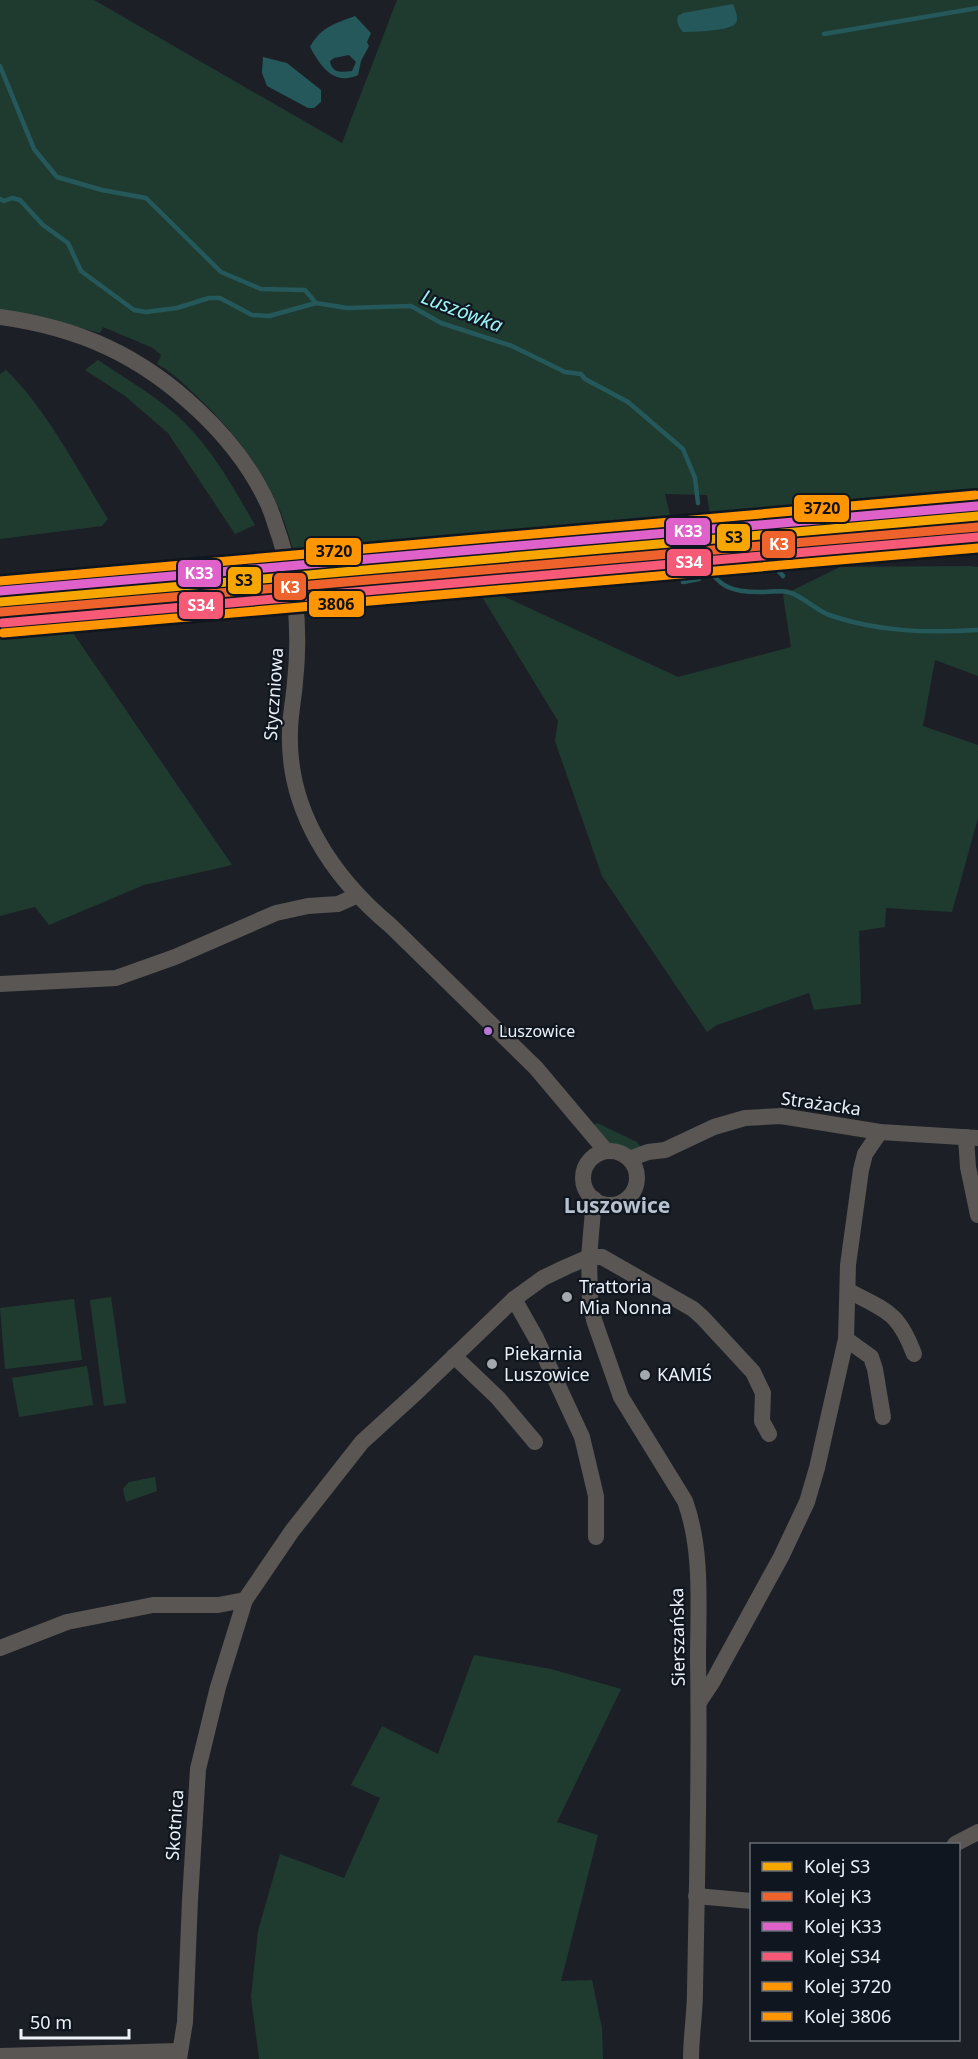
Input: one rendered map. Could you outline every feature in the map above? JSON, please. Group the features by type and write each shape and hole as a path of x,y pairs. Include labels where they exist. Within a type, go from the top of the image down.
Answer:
{"street":[{"name":"Styczniowa","path":"0,317 58,328 86,337 141,365 171,385 220,431 240,455 256,480 272,516 292,580 297,660 290,730 290,765 302,808 315,836 358,895 536,1068 581,1122 598,1155"},
{"path":"0,984 116,978 192,951 276,913 308,906 338,904 358,895"},
{"name":"Strażacka","path":"637,1176 665,1150 714,1127 745,1118 781,1116 880,1132 972,1138"},
{"path":"699,1702 713,1682 781,1557 807,1502 817,1468 846,1339 851,1230 861,1170 865,1154 880,1132"},
{"path":"972,1138 968,1167 978,1215"},
{"name":"Strażacka","path":"629,1159 648,1152 665,1150"},
{"path":"622,1154 629,1159 637,1176 634,1188 626,1199 614,1204 604,1204 594,1199 583,1180 584,1172 598,1155 622,1154"},
{"name":"Sierszańska","path":"594,1199 589,1257 590,1299 594,1320 621,1396 675,1485 691,1519 698,1603 699,1702 695,1993 691,2059"},
{"name":"Sierszańska","path":"592,1239 614,1204"},
{"path":"589,1257 602,1257 693,1309 703,1318 753,1372 763,1393 762,1421 769,1434"},
{"name":"Skotnica","path":"179,2055 185,2022 198,1769 218,1687 245,1600 292,1531 362,1442 514,1299 543,1278 589,1257"},
{"path":"849,1291 887,1311 906,1334 914,1354"},
{"path":"514,1299 536,1338 582,1437 596,1496 596,1538"},
{"path":"846,1339 872,1357 883,1417"},
{"path":"454,1356 498,1398 535,1442"},
{"path":"0,1648 67,1622 153,1605 218,1605 245,1600"},
{"path":"959,1843 978,1832"},
{"path":"696,1896 750,1901"},
{"path":"0,2056 179,2055"}],"green space":[{"path":"0,0 94,0 342,143 397,0 978,0 978,498 711,521 707,495 665,494 672,524 296,557 279,508 252,460 204,403 175,376 157,364 161,355 153,348 103,327 100,333 52,320 0,310"},
{"path":"98,360 156,399 187,425 219,465 255,525 235,534 168,433 125,396 85,370"},
{"path":"6,370 48,421 73,461 108,519 102,526 0,539 0,374"},
{"path":"840,567 978,567 978,676 935,660 923,726 978,745 978,818 952,912 886,908 885,927 859,931 861,1004 814,1010 809,993 717,1025 707,1032 602,876 555,741 558,721 473,582 678,677 791,647 783,595"},
{"path":"71,630 232,865 144,885 49,925 35,907 0,916 0,636"},
{"path":"597,1123 637,1142 643,1150 614,1147 594,1125"},
{"path":"111,1297 126,1403 104,1406 90,1300"},
{"path":"74,1299 82,1360 5,1369 0,1308"},
{"path":"87,1366 93,1405 19,1417 12,1378"},
{"path":"155,1477 157,1491 126,1502 123,1489 129,1482"},
{"path":"474,1655 551,1669 621,1689 557,1822 598,1835 561,1981 592,1980 602,2028 603,2059 259,2059 251,1997 258,1931 280,1854 344,1878 380,1798 351,1785 382,1726 438,1754"}],"water":[{"path":"733,4 737,19 733,26 683,32 678,25 678,16 683,13"},
{"path":"355,16 371,33 367,42 369,46 361,61 358,75 342,78 329,73 310,47 319,35 334,24","holes":["349,55 356,62 352,71 341,72 335,70 330,61"]},
{"path":"263,57 287,63 321,90 321,102 314,108 308,108 267,86 262,73"}],"waterway":[{"path":"824,34 978,8"},
{"name":"Luszówka","path":"0,66 34,149 57,177 102,190 146,198 221,272 261,289 305,290 316,303 347,308 411,306 441,323 512,346 565,372 581,374 585,379 628,402 683,449 695,478 698,503"},
{"path":"0,199 20,200 43,225 68,243 81,271 134,310 146,312 177,308 209,298 220,298 252,315 269,316 316,303"},
{"path":"703,557 714,576 735,590 788,592 826,614 850,621 904,630 978,630"},
{"path":"711,575 774,566 783,576"},
{"path":"683,582 699,579 708,570"}],"rail line":[{"name":"3720","path":"0,581 976,495"},
{"name":"K33","path":"0,591 977,506"},
{"name":"S3","path":"0,602 978,516"},
{"name":"K3","path":"1,612 978,527"},
{"name":"S34","path":"2,623 978,537"},
{"name":"3806","path":"3,633 978,548"}],"place":[{"name":"Luszowice","path":"488,1031"},
{"name":"Trattoria Mia Nonna","path":"567,1297"},
{"name":"Piekarnia Luszowice","path":"492,1364"},
{"name":"KAMIŚ","path":"645,1375"}],"district":[{"name":"Luszowice","path":"617,1206"}]}
